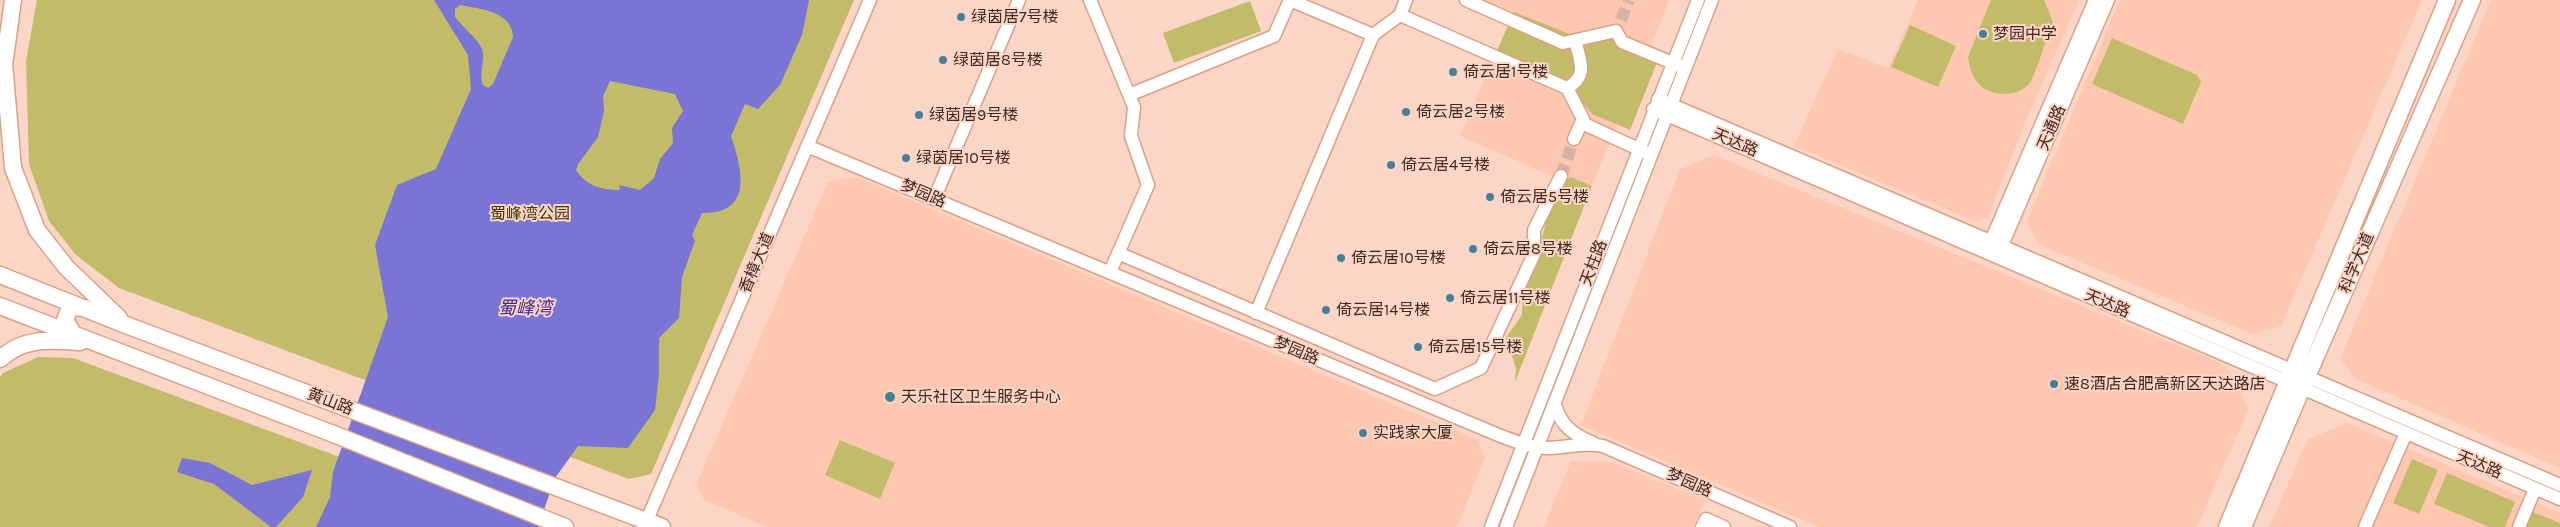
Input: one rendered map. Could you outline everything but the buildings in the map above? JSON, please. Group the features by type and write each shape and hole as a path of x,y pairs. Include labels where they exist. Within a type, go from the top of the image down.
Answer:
{"main road":[{"path":"0,90 13,0"},
{"name":"科学大道","path":"2243,527 2359,208 2448,0"},
{"name":"科学大道","path":"2226,527 2298,379 2472,0"},
{"path":"4,63 12,168 37,230 66,267 126,325"},
{"name":"黄山路","path":"0,275 126,325 652,525"},
{"path":"0,306 336,435 565,527"},
{"path":"74,335 65,320 70,307 85,308"},
{"path":"0,359 6,353 41,339 97,344"}],"street":[{"name":"香樟大道","path":"652,525 870,0"},
{"name":"香樟大道","path":"810,147 876,0"},
{"path":"934,199 1019,0"},
{"path":"1090,0 1134,107 1131,136 1148,185 1110,272"},
{"path":"1129,95 1274,36 1290,0 1373,35"},
{"path":"1256,313 1373,35 1400,15 1406,0"},
{"path":"1466,0 1563,43 1618,26 1622,42 1684,68"},
{"name":"天柱路","path":"1491,527 1698,0"},
{"name":"天柱路","path":"1506,527 1555,406 1684,68 1712,0"},
{"name":"天通路","path":"1994,249 2095,0"},
{"name":"天通路","path":"1994,249 2108,0"},
{"path":"1400,15 1567,88 1583,119 1574,139"},
{"path":"1567,88 1577,82 1581,75 1575,40"},
{"name":"天达路","path":"1656,104 2298,379 2560,486"},
{"path":"1582,123 1652,156"},
{"name":"梦园路","path":"810,147 1478,427 1524,444 1539,446 1595,444 1790,527"},
{"path":"1118,253 1434,389 1481,368 1534,254 1534,230 1561,176"},
{"name":"天达路","path":"2298,379 2406,434 2560,499"},
{"path":"1555,406 1564,425 1577,436 1595,444"},
{"path":"2365,527 2406,434"},
{"path":"2519,527 2535,489"},
{"path":"1702,527 1706,519 1724,527"}],"shaded area":[{"path":"1485,0 1669,0 1649,51 1597,28 1577,35 1566,34"},
{"path":"1918,0 2079,0 2023,127 1988,217 1977,222 1794,146 1838,49 1888,68"},
{"path":"2120,0 2422,0 2281,326 2252,334 2038,244 2027,221"},
{"path":"2491,0 2560,0 2560,468 2356,379 2340,359"},
{"path":"1496,53 1576,88 1581,101 1592,114 1617,125 1592,186 1571,177 1563,181 1460,136"},
{"path":"1714,155 2216,361 2226,368 2236,378 2248,410 2197,527 1819,527 1581,425 1680,169"},
{"path":"856,177 1478,440 1485,457 1457,527 768,527 704,500 696,485 828,182"},
{"path":"2347,423 2560,513 2560,527 2269,527 2308,439"},
{"path":"1571,461 1611,462 1705,500 1693,527 1544,527"}],"green space":[{"name":"蜀峰湾公园","path":"37,0 854,0 651,474 629,479 119,288 76,255 49,221 29,164 26,61"},
{"path":"1991,0 2044,0 2053,22 2032,80 2025,88 2015,92 1999,94 1989,91 1977,82 1970,68 1968,57"},
{"path":"1250,1 1261,31 1174,63 1163,33"},
{"path":"1514,12 1572,35 1596,28 1649,51 1658,60 1630,130 1592,114 1581,101 1576,88 1496,53"},
{"path":"1910,25 1956,46 1938,87 1891,67"},
{"path":"2112,38 2197,75 2201,82 2183,124 2092,84"},
{"path":"1571,177 1592,186 1515,382 1516,368 1506,338 1522,315 1523,292 1534,271 1547,218 1563,181"},
{"path":"38,357 73,358 528,527 0,527 0,377 3,373"},
{"path":"840,440 895,463 880,499 825,475"},
{"path":"2412,459 2438,470 2419,514 2393,503"},
{"path":"2447,473 2515,502 2505,527 2489,527 2434,504"},
{"path":"2532,512 2560,523 2560,527 2526,527"}],"water":[{"name":"蜀峰湾","path":"434,0 809,0 802,35 780,85 758,109 745,104 731,136 740,175 740,187 737,198 730,206 719,211 702,213 692,235 695,241 682,277 679,318 659,338 659,374 655,410 628,448 578,446 555,478 538,527 316,527 330,497 333,472 388,317 375,245 397,185 436,169 471,89 468,55","holes":["460,5 494,13 507,22 511,28 513,37 493,84 488,88 483,85 481,75 483,51 455,17 455,9","610,81 675,94 683,111 672,128 673,143 660,159 654,178 640,190 619,185 620,190 601,188 585,180 576,170 578,164 598,137 604,111 603,96"]},
{"path":"182,458 210,463 252,485 312,470 303,497 276,527 271,527 214,484 177,472"}],"tunnel":[{"path":"1621,20 1629,0"},
{"path":"1561,176 1574,139"}],"place":[{"name":"绿茵居7号楼","path":"961,17"},
{"name":"梦园中学","path":"1983,34"},
{"name":"绿茵居8号楼","path":"943,60"},
{"name":"倚云居1号楼","path":"1453,72"},
{"name":"倚云居2号楼","path":"1406,112"},
{"name":"绿茵居9号楼","path":"919,115"},
{"name":"绿茵居10号楼","path":"906,158"},
{"name":"倚云居4号楼","path":"1391,165"},
{"name":"倚云居5号楼","path":"1490,197"},
{"name":"倚云居8号楼","path":"1473,249"},
{"name":"倚云居10号楼","path":"1341,258"},
{"name":"倚云居11号楼","path":"1450,298"},
{"name":"倚云居14号楼","path":"1326,310"},
{"name":"倚云居15号楼","path":"1418,347"},
{"name":"速8酒店合肥高新区天达路店","path":"2054,384"},
{"name":"天乐社区卫生服务中心","path":"890,397"},
{"name":"实践家大厦","path":"1363,433"}]}
